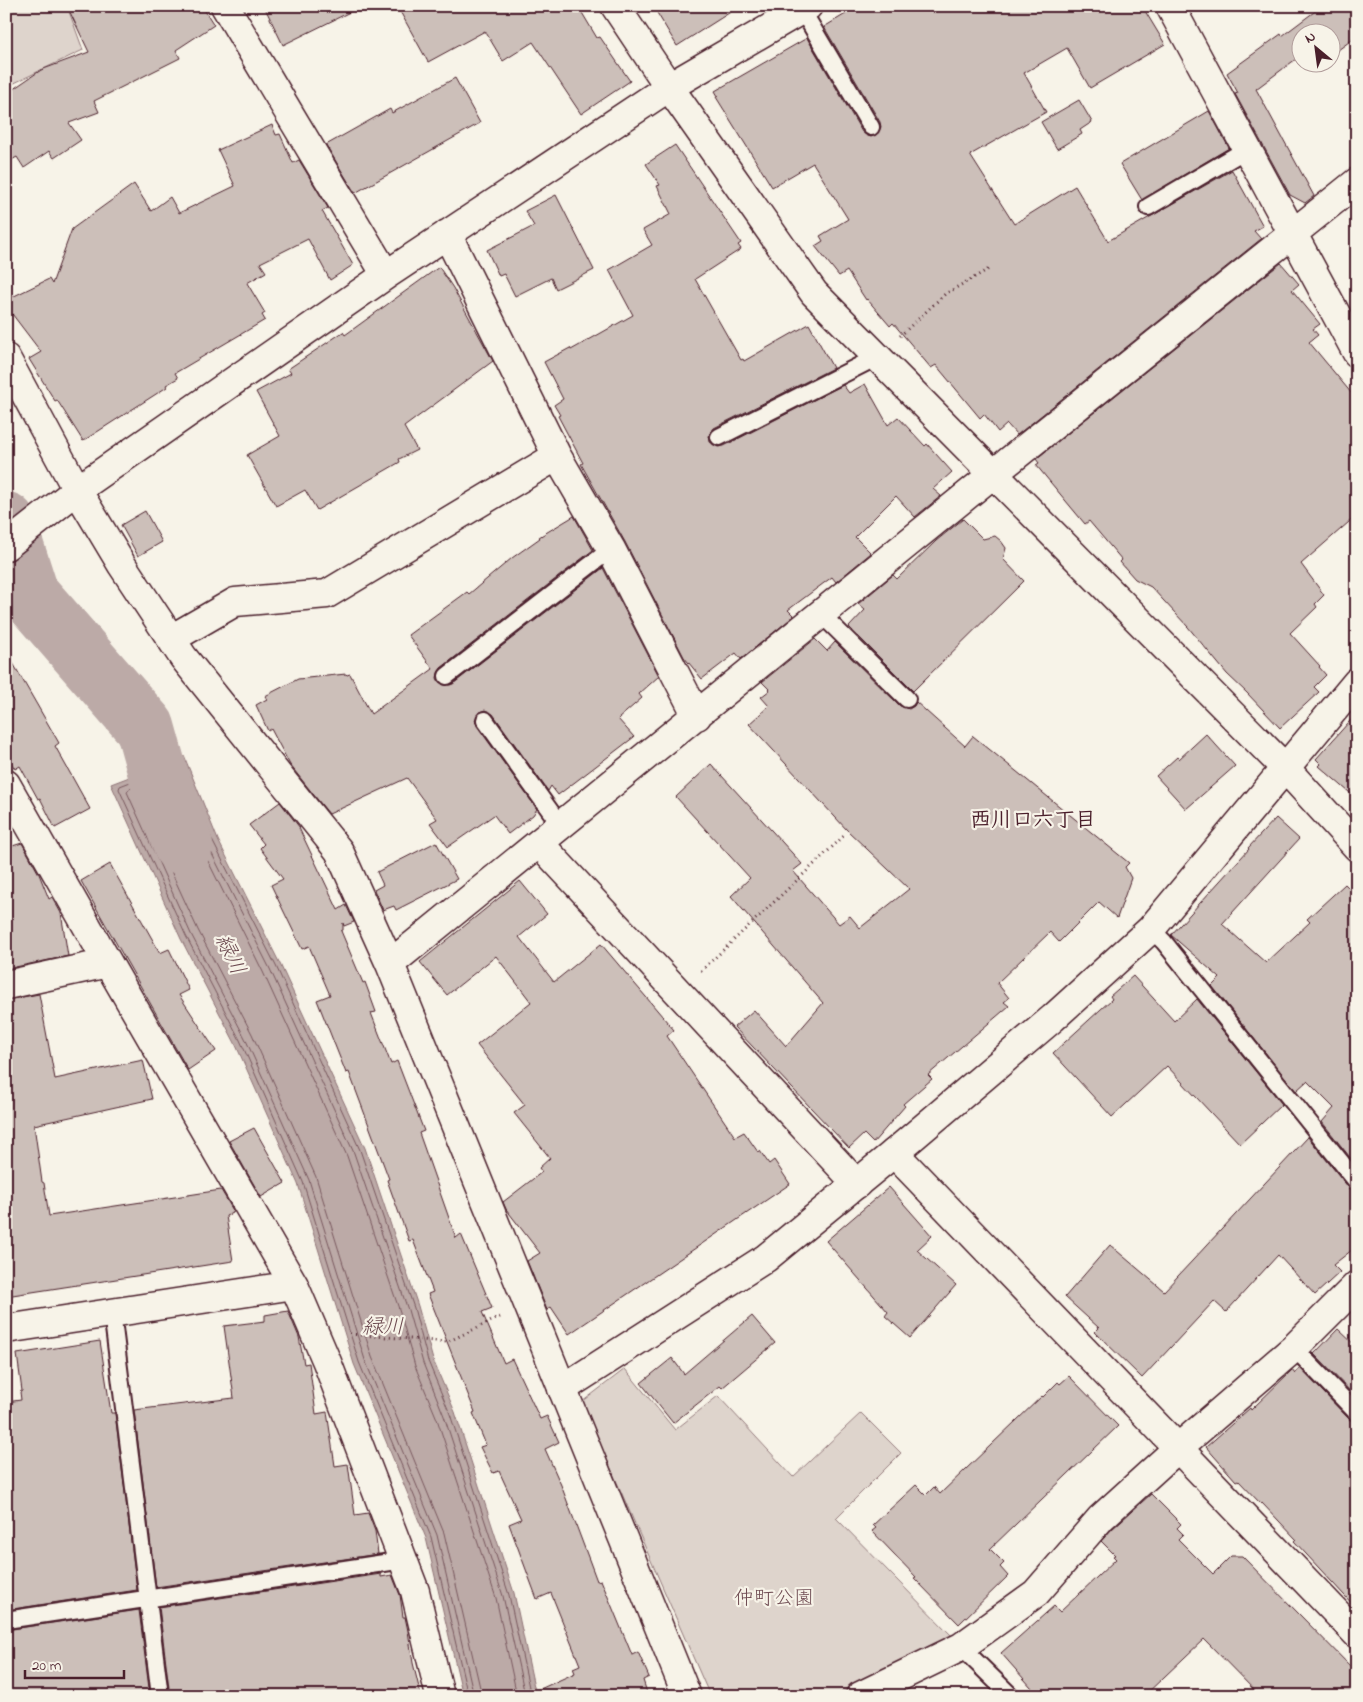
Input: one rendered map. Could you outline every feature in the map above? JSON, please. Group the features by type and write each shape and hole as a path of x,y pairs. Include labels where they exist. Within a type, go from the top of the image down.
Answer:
{"street":[{"path":"226,6 386,275"},
{"path":"615,6 814,293 1285,768 1357,847"},
{"path":"1170,6 1357,353"},
{"path":"6,546 76,490 386,275 670,87 805,8"},
{"path":"390,964 993,474 1357,182"},
{"path":"447,234 558,456 611,549 697,716"},
{"path":"6,358 76,490 183,658 338,851 390,964 687,1696"},
{"path":"171,639 235,602 327,594 558,456"},
{"path":"562,1390 766,1258 857,1184 1053,1018 1151,929 1357,682"},
{"path":"6,784 294,1285 404,1560 415,1591 440,1696"},
{"path":"539,843 857,1184"},
{"path":"6,985 108,964"},
{"path":"894,1153 1357,1634"},
{"path":"6,1329 294,1285"},
{"path":"860,1696 961,1646 1036,1593 1101,1518 1178,1448 1294,1348 1357,1285"}],"lane":[{"path":"805,8 871,127"},
{"path":"1148,207 1247,149"},
{"path":"719,437 877,357"},
{"path":"447,676 611,549"},
{"path":"821,614 907,699"},
{"path":"486,720 561,826"},
{"path":"1151,929 1164,942 1357,1182"},
{"path":"112,1312 160,1696"},
{"path":"1294,1348 1357,1413"},
{"path":"6,1620 404,1560"},
{"path":"961,1646 1011,1696"}],"path":[{"path":"877,357 945,294 989,269"},
{"path":"678,992 846,834"},
{"path":"344,1334 447,1342 505,1315"}],"green space":[{"path":"6,6 67,6 83,50 6,87"},
{"name":"仲町公園","path":"625,1369 675,1430 718,1396 793,1477 861,1413 901,1453 836,1518 953,1637 834,1696 710,1696 582,1402"}],"water":[{"name":"緑川","path":"184,756 218,840 280,964 365,1148 418,1306 433,1360 455,1412 514,1593 536,1696 463,1696 426,1538 354,1364 298,1184 235,1043 181,939 111,784"}],"building":[{"path":"67,6 202,6 214,25 176,50 180,58 94,101 99,112 69,123 81,140 54,158 49,151 24,168 17,157 6,163 6,94 41,70 89,52"},
{"path":"264,6 362,6 283,45"},
{"path":"397,6 578,6 597,38 600,37 630,81 581,114 533,42 503,61 485,31 428,62"},
{"path":"653,6 740,6 677,46"},
{"path":"859,6 1142,6 1165,44 1090,88 1067,48 1024,73 1046,112 970,155 1014,224 1075,186 1108,241 1232,170 1263,226 1254,231 1261,239 1017,435 1007,424 998,432 984,414 980,418 936,365 931,368 893,323 890,326 866,300 847,271 839,276 815,246 823,241 820,236 848,219 813,163 772,187 716,97 718,96 715,91 807,38 862,132 871,137 876,135 881,127 880,122 824,27"},
{"path":"1322,6 1357,6 1357,36 1340,49 1340,22 1301,22"},
{"path":"1290,30 1290,64 1256,89 1314,196 1305,203 1290,195 1235,94 1238,93 1227,73 1281,34 1282,36"},
{"path":"455,78 480,123 355,193 326,145 390,109 392,113"},
{"path":"1079,100 1092,122 1080,130 1082,134 1057,149 1041,122"},
{"path":"1209,111 1229,148 1142,200 1120,164"},
{"path":"272,125 276,135 280,134 293,163 299,160 328,208 322,211 353,265 330,280 308,239 260,263 266,272 247,283 265,313 262,315 265,320 175,373 178,378 166,385 167,387 83,441 29,359 41,352 6,306 6,300 49,279 52,284 72,229 134,184 151,211 170,197 179,213 235,186 218,150"},
{"path":"675,145 741,243 738,245 741,249 695,279 741,360 743,359 744,361 809,324 833,368 714,428 709,436 710,442 718,447 724,446 843,385 849,393 865,384 888,425 898,417 925,446 927,444 952,472 933,489 941,496 915,517 896,496 855,537 871,553 836,582 832,577 788,610 794,616 741,659 736,653 702,679 684,657 625,542 581,464 583,463 554,405 563,399 544,362 570,348 571,350 633,315 609,270 652,245 643,230 671,214 657,186 660,185 646,164"},
{"path":"556,195 594,270 556,289 551,278 515,296 504,274 499,276 487,250 534,226 525,211"},
{"path":"1281,263 1299,284 1292,290 1320,324 1313,329 1318,335 1309,342 1357,400 1357,515 1301,564 1324,595 1315,604 1317,607 1290,633 1326,675 1314,687 1319,692 1280,728 1227,674 1188,627 1151,587 1135,579 1120,562 1122,560 1089,521 1085,524 1036,465 1039,463 1036,459"},
{"path":"439,267 453,288 493,361 404,427 417,450 399,459 400,462 317,510 305,490 276,506 247,455 280,436 256,392 291,373 288,369 343,332 345,335"},
{"path":"145,511 162,542 138,556 121,525"},
{"path":"574,516 593,550 441,668 437,678 444,685 453,684 603,568 659,676 639,694 642,698 618,719 634,737 558,795 551,786 548,791 493,714 485,710 479,712 475,720 477,726 537,809 533,815 508,834 494,815 448,847 430,823 437,819 407,778 329,814 290,765 271,729 268,731 256,705 267,699 265,696 298,679 350,674 371,714 433,669 408,635 467,592 469,594 539,537"},
{"path":"963,519 983,539 995,536 1001,541 1006,548 1003,559 1024,581 913,691 849,627 865,610 858,604 893,575 897,579 936,541"},
{"path":"815,639 827,651 835,642 900,706 909,709 916,702 965,746 973,736 1129,863 1125,867 1131,878 1117,918 1099,902 1059,942 1050,932 997,983 1009,998 1004,1002 1009,1006 928,1075 932,1079 903,1104 905,1106 873,1143 864,1134 849,1148 734,1027 754,1010 786,1046 823,1003 731,896 750,878 676,797 711,764 802,864 793,871 839,924 850,916 860,928 909,889 847,830 749,724 769,706 761,697 770,690 762,682"},
{"path":"6,651 59,743 55,746 90,809 55,828 40,798 38,799 20,766 15,769 6,754"},
{"path":"1357,713 1357,799 1319,766 1321,764 1316,759"},
{"path":"1206,734 1235,766 1186,809 1156,776 1177,757 1179,759"},
{"path":"280,802 300,828 338,910 346,905 354,922 344,926 343,923 343,930 341,931 363,983 365,982 376,1012 371,1013 391,1064 397,1061 424,1131 419,1133 456,1238 461,1234 492,1308 482,1312 504,1363 512,1359 540,1419 547,1416 559,1442 545,1449 561,1485 597,1581 601,1580 632,1655 638,1652 649,1677 643,1680 648,1696 525,1696 575,1673 573,1668 580,1665 551,1593 537,1599 509,1524 521,1519 499,1471 493,1473 480,1447 486,1445 473,1413 475,1412 428,1294 433,1292 413,1240 409,1241 387,1180 389,1179 349,1072 346,1073 317,1000 330,995 309,946 302,949 271,885 283,879 260,848 264,844 249,825"},
{"path":"1276,818 1299,839 1222,924 1266,963 1310,922 1307,919 1345,884 1357,896 1357,1166 1322,1122 1334,1108 1307,1081 1296,1091 1212,986 1220,978 1171,935"},
{"path":"436,842 457,879 396,910 394,906 383,910 374,890 383,885 377,872"},
{"path":"22,843 39,874 49,899 52,897 61,913 68,956 6,969 6,848"},
{"path":"110,864 160,953 169,949 189,990 179,995 216,1051 188,1070 81,881"},
{"path":"520,881 547,914 519,937 554,982 601,944 674,1030 667,1036 735,1137 744,1132 769,1164 774,1160 790,1184 569,1334 551,1307 547,1310 527,1261 540,1253 506,1209 503,1202 542,1172 539,1168 550,1158 514,1113 525,1105 477,1045 531,1002 496,956 447,995 420,962"},
{"path":"1133,976 1174,1021 1197,999 1282,1104 1240,1144 1167,1066 1112,1117 1053,1053 1112,999 1110,996"},
{"path":"39,994 55,1079 143,1060 152,1099 34,1125 49,1216 221,1190 234,1212 226,1216 233,1261 6,1296 6,1000"},
{"path":"254,1128 285,1183 261,1197 229,1141"},
{"path":"1308,1137 1349,1188 1357,1192 1357,1246 1333,1265 1340,1272 1315,1295 1278,1255 1226,1312 1214,1301 1142,1378 1095,1332 1099,1328 1065,1297 1110,1245 1164,1291"},
{"path":"889,1187 932,1236 917,1250 956,1285 910,1338 885,1316 888,1312 826,1241"},
{"path":"288,1311 299,1337 304,1364 309,1363 316,1414 327,1412 335,1466 348,1464 355,1515 368,1513 375,1531 378,1554 156,1587 134,1410 234,1398 224,1326 265,1321 265,1315"},
{"path":"752,1316 775,1343 722,1388 720,1386 673,1423 641,1383 672,1358 684,1374"},
{"path":"1338,1329 1357,1347 1357,1398 1314,1354"},
{"path":"100,1341 111,1413 115,1413 137,1590 6,1610 6,1402 21,1400 20,1392 22,1391 17,1354"},
{"path":"1300,1368 1350,1420 1357,1423 1357,1609 1294,1541 1296,1539 1262,1503 1238,1480 1236,1481 1206,1447 1250,1408 1251,1410 1292,1370 1295,1374"},
{"path":"1069,1376 1118,1426 990,1549 1004,1563 1000,1567 1008,1576 959,1624 872,1531 876,1528 873,1525 916,1485 926,1495 934,1487 940,1494 1042,1396 1058,1382 1060,1384"},
{"path":"1151,1494 1181,1524 1177,1528 1183,1534 1178,1539 1213,1574 1231,1556 1242,1556 1357,1673 1357,1696 1260,1696 1204,1639 1144,1696 1039,1696 1001,1653 1054,1606 1060,1612 1116,1559 1113,1556 1115,1555 1101,1541"},
{"path":"381,1574 381,1577 392,1575 400,1595 403,1617 405,1617 421,1696 170,1696 159,1607"},
{"path":"139,1610 150,1696 6,1696 6,1630"}],"waterway":[{"name":"緑川","path":"6,522 29,594 145,727 164,795 183,845"}],"district":[{"name":"西川口六丁目","path":"1033,819"}]}
